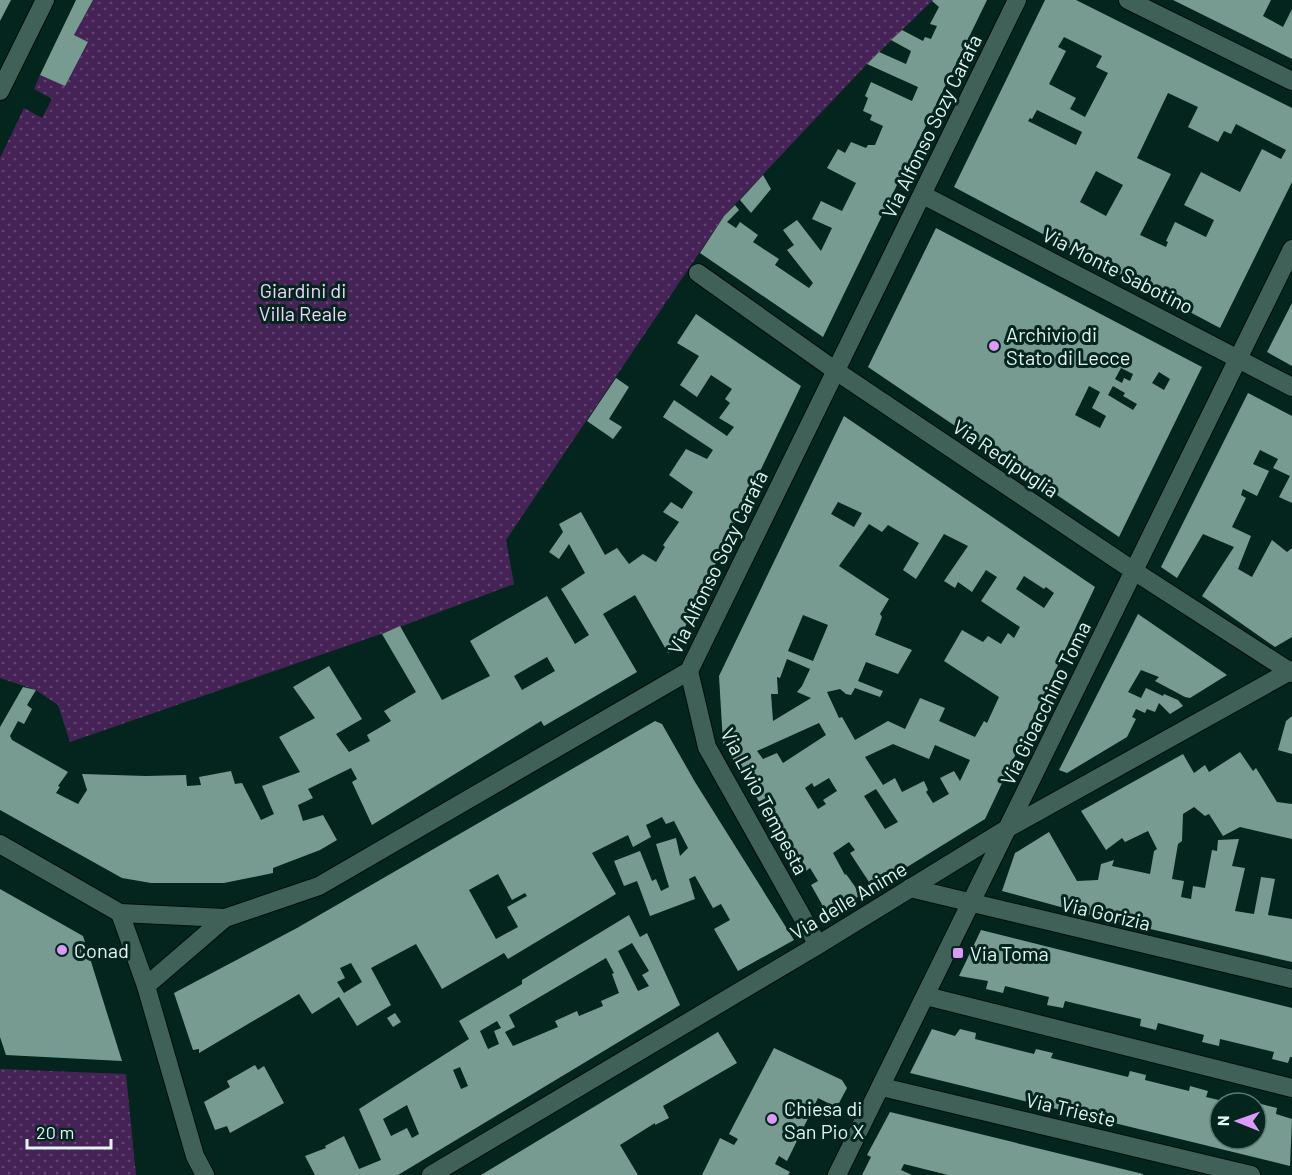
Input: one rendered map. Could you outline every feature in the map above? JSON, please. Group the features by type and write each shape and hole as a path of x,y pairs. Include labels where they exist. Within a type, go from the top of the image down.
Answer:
{"street":[{"path":"0,91 45,0"},
{"name":"Via Alfonso Sozy Carafa","path":"0,844 120,913 225,918 319,886 689,671 1017,0"},
{"path":"1128,0 1292,81"},
{"name":"Via Monte Sabotino","path":"923,195 1292,387"},
{"name":"Via Gioacchino Toma","path":"837,1175 1010,827 1292,249"},
{"name":"Via Redipuglia","path":"698,273 836,371 1134,572 1291,672"},
{"name":"Via Livio Tempesta","path":"689,671 706,747 818,945"},
{"name":"Via delle Anime","path":"431,1175 818,945 1010,827 1291,672"},
{"name":"Via Gorizia","path":"910,888 1292,979"},
{"path":"120,913 146,986 195,1156 205,1175"},
{"name":"Via Alfonso Sozy Carafa","path":"146,986 225,918"},
{"path":"926,996 1292,1088"},
{"name":"Via Trieste","path":"882,1087 1251,1175"},
{"path":"193,1175 195,1156"}],"green space":[{"name":"Giardini di Villa Reale","path":"93,0 933,0 867,64 724,216 506,540 514,584 381,634 70,742 58,705 36,690 0,678 0,158 24,108 42,118 52,99 34,89 40,75 65,85 88,43 74,35"},
{"path":"0,1069 126,1074 136,1175 0,1175"}],"building":[{"path":"0,0 11,0 0,21"},
{"path":"76,0 93,0 74,35 88,42 65,86 40,75"},
{"path":"933,0 987,0 823,337 700,253 724,216 735,205 739,210 727,222 736,228 740,222 758,235 753,242 779,259 775,265 809,288 813,283 787,250 794,245 783,230 797,220 821,251 832,228 812,219 821,201 842,211 856,183 827,168 838,149 845,153 851,142 866,148 868,145 875,145 883,126 870,120 872,115 863,111 868,98 865,96 871,82 912,101 918,87 867,64 879,52 906,64 911,51 891,40 902,30 923,41 925,37 931,39 937,26 930,24 939,7"},
{"path":"1045,0 1076,0 1292,108 1292,182 1220,328 954,187","holes":["1064,37 1102,56 1096,67 1108,73 1085,117 1070,109 1076,98 1049,84 1066,51 1058,47","1168,93 1198,107 1188,127 1218,142 1224,131 1231,134 1236,124 1286,150 1281,159 1262,149 1240,192 1201,172 1184,205 1214,220 1206,237 1175,222 1166,241 1168,242 1166,247 1140,235 1171,174 1137,158","1037,110 1082,132 1076,145 1028,121 1032,119","1096,171 1123,185 1106,216 1080,202"]},
{"path":"1173,0 1271,0 1263,16 1283,27 1292,9 1292,59"},
{"path":"763,175 771,189 751,213 740,200"},
{"name":"Archivio di Stato di Lecce","path":"936,228 1202,367 1119,537 868,367","holes":["1121,368 1133,374 1130,381 1124,378 1122,383 1115,379","1159,372 1170,379 1164,390 1152,383","1089,386 1100,392 1092,408 1106,416 1100,428 1075,415","1113,386 1125,393 1123,396 1137,404 1133,410 1108,395"]},
{"path":"1292,303 1292,366 1267,352"},
{"path":"696,314 801,386 674,650 668,653 635,595 603,614 637,672 544,726 541,721 372,825 352,782 357,779 351,768 308,789 313,798 298,805 303,821 323,815 337,840 320,850 273,868 273,873 224,883 151,883 122,878 0,810 0,727 23,687 36,690 27,705 32,709 24,724 18,721 10,736 12,740 68,772 56,793 78,804 87,790 82,774 186,775 187,786 201,785 199,777 231,771 235,784 242,783 261,820 274,814 262,786 300,772 279,737 315,718 293,687 329,666 362,719 336,734 349,752 370,741 367,735 391,721 384,711 416,692 382,634 400,626 442,700 490,676 470,641 547,596 575,644 589,635 561,589 585,573 569,544 559,559 549,552 563,532 559,524 581,512 605,555 617,548 629,564 643,554 656,562 665,547 663,545 679,522 663,512 671,502 682,509 693,492 669,475 686,449 707,459 713,450 663,417 674,400 727,436 734,427 719,418 730,403 725,399 732,389 711,375 697,397 680,385 699,356 677,343","holes":["547,657 555,671 522,690 514,676"]},
{"path":"616,378 629,387 609,419 622,427 613,439 587,421"},
{"path":"1248,393 1292,416 1292,503 1279,497 1290,476 1273,468 1278,459 1260,450 1253,464 1269,471 1257,496 1243,489 1241,495 1246,498 1232,527 1251,536 1238,569 1252,577 1272,540 1287,552 1292,548 1292,637 1275,647 1202,596 1234,547 1203,534 1177,578 1161,567"},
{"path":"844,416 1095,587 985,819 873,888 850,853 855,850 849,842 833,853 845,875 861,895 828,915 811,885 818,881 810,868 803,873 723,743 719,676","holes":["838,502 862,513 854,527 831,514","869,524 882,532 888,525 919,543 903,570 916,579 944,534 968,546 944,581 955,588 958,582 972,592 986,570 997,577 981,601 1020,627 1014,638 1008,633 1001,644 988,636 983,642 962,630 944,661 999,697 987,723 984,721 975,737 939,721 945,708 920,698 905,729 888,721 855,740 842,717 839,718 827,692 840,689 851,695 855,688 880,697 883,691 858,681 866,662 898,674 912,650 875,635 882,617 880,614 889,599 839,566","1024,576 1054,593 1044,608 1016,589","803,615 828,625 813,661 788,651","787,659 810,669 797,692 811,698 773,721 771,694 778,694 777,677 780,678","819,723 826,735 783,763 777,753 763,759 757,751","893,744 929,759 935,745 970,760 960,781 954,771 940,778 949,794 933,803 926,792 928,790 924,781 902,792 895,778 883,785 865,757","829,778 837,791 823,800 826,804 818,809 805,788 812,783 814,787","876,789 898,822 885,829 864,796"]},
{"path":"1138,614 1227,675 1190,698 1155,681 1159,677 1141,670 1128,692 1141,698 1146,688 1178,700 1183,706 1170,714 1159,703 1155,712 1147,709 1145,713 1136,709 1132,717 1136,719 1127,737 1067,773 1059,770"},
{"path":"1292,716 1292,754 1278,750 1286,721"},
{"path":"655,721 662,724 695,782 794,940 738,971 714,929 730,920 721,904 713,908 695,876 689,879 695,899 650,916 637,881 624,886 614,861 640,851 652,881 656,879 661,891 669,887 656,844 676,838 680,856 688,848 674,821 666,824 662,817 646,825 651,837 633,847 628,835 592,853 616,894 508,959 504,953 442,989 416,944 371,968 391,1005 357,1026 339,997 312,1014 299,994 199,1053 199,1049 193,1050 174,993 297,928","holes":["498,874 512,900 525,893 527,896 507,907 518,927 496,939 469,890","351,963 362,982 344,993 337,982 345,978 340,968"]},
{"path":"1240,752 1253,771 1256,768 1277,802 1292,804 1292,839 1240,827 1223,836 1209,814 1205,816 1194,807 1183,814 1182,841 1178,844 1172,879 1184,881 1181,897 1191,899 1193,886 1205,888 1212,850 1217,851 1218,840 1239,839 1232,866 1245,868 1235,911 1254,914 1261,877 1275,879 1268,915 1292,919 1292,962 1090,915 1002,891 1015,853 1049,832 1077,881 1098,880 1101,864 1114,860 1112,866 1150,874 1154,851 1157,849 1148,831 1125,842 1122,838 1106,850 1081,811 1183,754 1194,773 1205,765 1209,772"},
{"path":"0,889 83,936 122,1061 6,1055 0,1037"},
{"path":"629,915 640,937 647,933 680,1005 398,1175 315,1175 305,1156 326,1148 325,1146 344,1136 359,1169 381,1160 359,1109 469,1039 459,1021 522,984 522,980","holes":["632,943 649,971 642,975 649,986 638,991 618,951","606,958 614,973 612,974 619,993 601,1001 603,1006 579,1016 577,1011 555,1021 558,1027 513,1046 505,1032 515,1027 509,1015","497,1021 501,1028 494,1031 499,1044 488,1049 480,1031","460,1067 468,1086 461,1089 453,1070","407,1105 419,1134 412,1138 407,1128 391,1136 383,1119"]},
{"path":"981,930 1292,1008 1292,1057 1288,1063 1272,1059 1274,1052 1220,1039 1219,1046 1202,1042 1204,1035 1158,1023 1156,1030 1140,1026 1141,1019 1065,1001 1063,1008 1047,1005 1049,997 1005,986 1003,993 986,989 988,981 959,976"},
{"path":"395,1013 401,1022 393,1027 387,1018"},
{"path":"932,1029 955,1036 960,1029 976,1033 975,1039 1034,1054 1036,1049 1053,1053 1051,1058 1128,1077 1130,1071 1146,1075 1145,1080 1189,1091 1190,1086 1208,1091 1206,1097 1208,1097 1208,1146 910,1073"},
{"path":"718,1032 737,1063 663,1106 669,1118 655,1125 655,1123 620,1145 638,1175 481,1175"},
{"name":"Chiesa di San Pio X","path":"774,1048 842,1080 847,1088 839,1103 832,1105 818,1098 787,1161 779,1156 775,1164 790,1172 788,1175 702,1175 720,1138 734,1145 738,1139 729,1134"},
{"path":"255,1065 258,1070 264,1066 284,1103 230,1133 227,1126 215,1130 204,1102 230,1087 227,1081"},
{"path":"1268,1106 1277,1108 1276,1114 1292,1119 1290,1166 1229,1151 1268,1151"},
{"path":"890,1112 1143,1175 948,1175 904,1164 901,1170 912,1175 862,1175 871,1157 867,1155"}],"place":[{"name":"Archivio di Stato di Lecce","path":"994,346"},
{"name":"Conad","path":"62,950"},
{"name":"Via Toma","path":"958,953"},
{"name":"Chiesa di San Pio X","path":"772,1119"}]}
